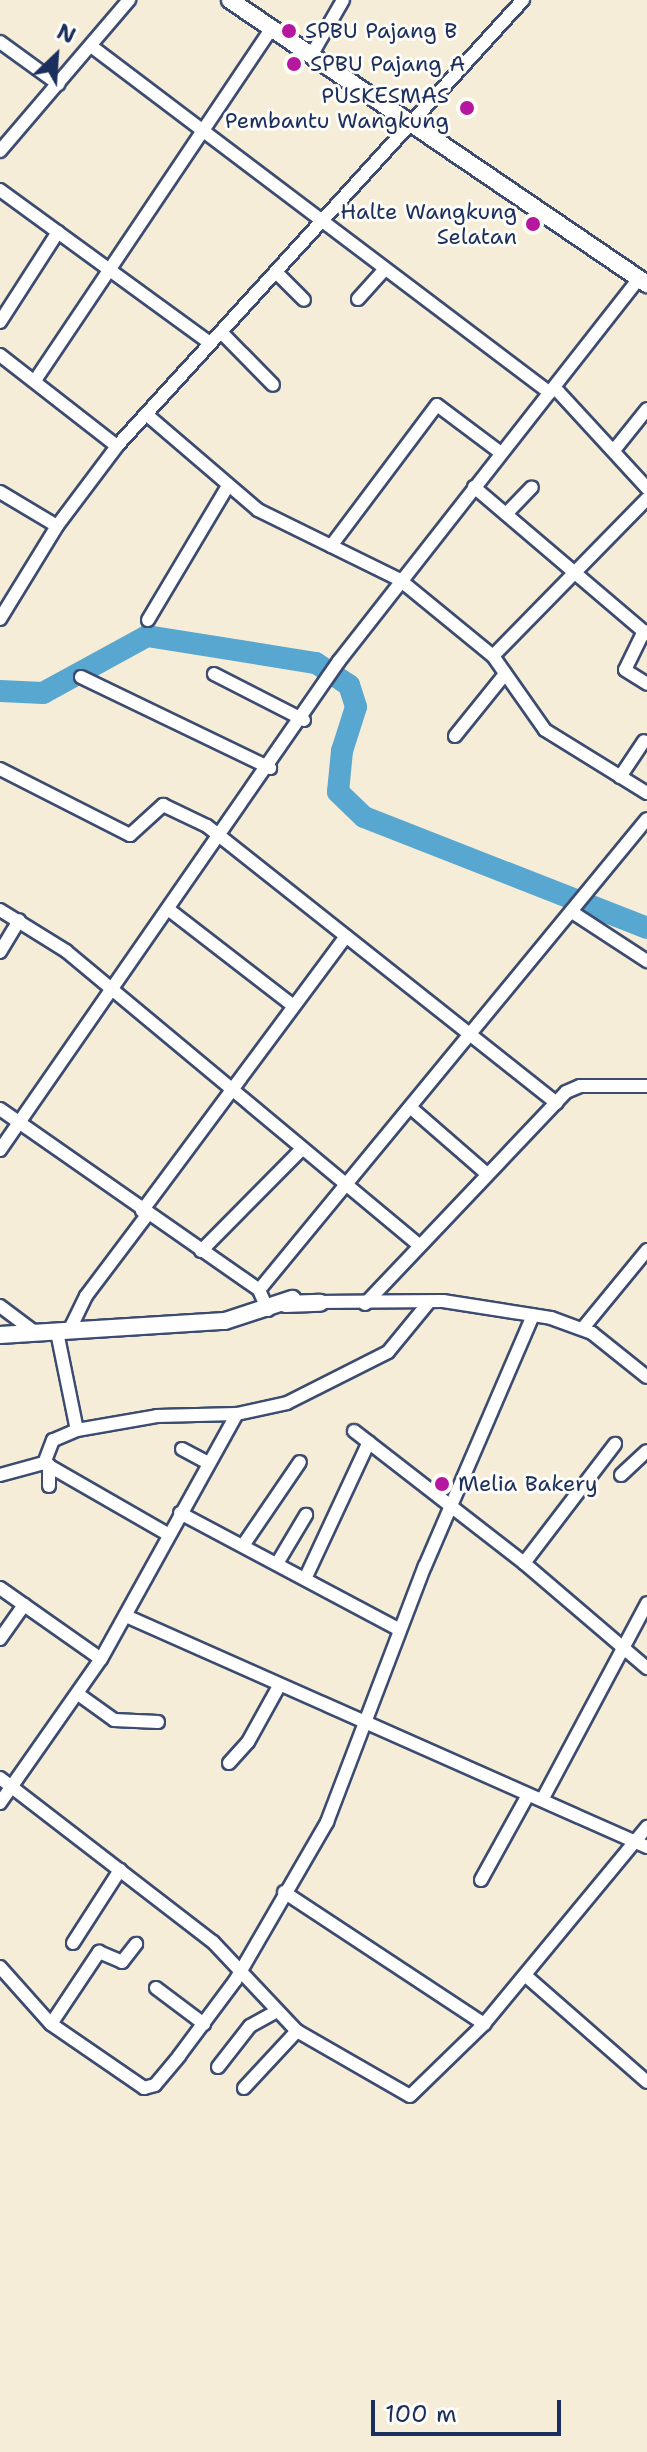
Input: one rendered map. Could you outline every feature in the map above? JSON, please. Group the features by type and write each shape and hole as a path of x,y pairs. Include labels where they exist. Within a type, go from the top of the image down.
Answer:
{"main road":[{"path":"230,0 643,282"},
{"path":"0,1335 225,1321 288,1302 320,1303"}],"street":[{"path":"0,151 129,0"},
{"path":"312,54 343,0"},
{"path":"0,619 57,526 117,446 324,222 410,120 523,0"},
{"path":"36,379 272,28"},
{"path":"0,42 58,84"},
{"path":"91,46 385,269 552,390 615,449 647,488"},
{"path":"0,190 210,343"},
{"path":"0,322 58,232"},
{"path":"358,299 385,269"},
{"path":"277,273 304,300"},
{"path":"0,1150 304,720 339,661 501,453 643,282"},
{"path":"221,332 273,385"},
{"path":"0,355 36,379 117,446"},
{"path":"331,546 437,405 501,453"},
{"path":"615,449 647,409"},
{"path":"146,414 258,510 400,580 493,656 545,730 647,793"},
{"path":"148,620 228,486"},
{"path":"474,487 645,632 625,670 647,684"},
{"path":"506,514 532,487"},
{"path":"0,492 57,526"},
{"path":"493,656 647,499"},
{"path":"214,674 304,720"},
{"path":"455,736 505,674"},
{"path":"81,677 270,768"},
{"path":"620,777 644,741"},
{"path":"0,769 130,835 163,805 221,834 557,1103"},
{"path":"259,1290 275,1276 345,1185 647,819"},
{"path":"168,909 292,1005"},
{"path":"0,910 50,938 301,1150 418,1244"},
{"path":"573,910 647,961"},
{"path":"0,952 19,920"},
{"path":"77,1430 63,1331 230,1087 346,936"},
{"path":"365,1304 418,1244 557,1103 580,1086 647,1086"},
{"path":"410,1107 486,1173"},
{"path":"0,1109 144,1213 259,1290 268,1310"},
{"path":"201,1251 301,1150"},
{"path":"583,1328 647,1250"},
{"path":"275,1276 288,1302"},
{"path":"49,1486 46,1464 53,1440 77,1430 157,1416 237,1414 287,1403 388,1352 429,1302"},
{"path":"320,1303 429,1302 533,1315 583,1328 647,1377"},
{"path":"0,1306 36,1333"},
{"path":"0,1967 51,2024 146,2089 204,2024 242,1969 327,1822 449,1507 533,1315"},
{"path":"0,1803 101,1659 237,1414"},
{"path":"354,1431 524,1563 647,1668"},
{"path":"305,1579 369,1442"},
{"path":"524,1563 615,1444"},
{"path":"182,1449 208,1463"},
{"path":"621,1475 647,1451"},
{"path":"244,1544 300,1462"},
{"path":"0,1475 46,1464 169,1535"},
{"path":"180,1513 278,1562 400,1630"},
{"path":"278,1562 306,1515"},
{"path":"0,1588 101,1659"},
{"path":"542,1800 647,1603"},
{"path":"0,1639 24,1605"},
{"path":"126,1616 642,1844"},
{"path":"229,1763 248,1742 279,1686"},
{"path":"78,1694 114,1720 158,1722"},
{"path":"0,1778 242,1969 297,2031 410,2096 484,2024 642,1844 647,1827"},
{"path":"481,1880 528,1795"},
{"path":"73,1943 120,1870"},
{"path":"284,1892 484,2024"},
{"path":"51,2024 99,1952 123,1962 136,1944"},
{"path":"526,1976 647,2082"},
{"path":"156,1988 204,2024"},
{"path":"218,2067 255,2021 277,2011"},
{"path":"244,2088 297,2031"}],"waterway":[{"path":"0,691 43,693 147,636 316,663 349,685 356,707 342,751 338,792 364,817 647,928"}],"place":[{"name":"SPBU Pajang B","path":"289,31"},
{"name":"SPBU Pajang A","path":"294,64"},
{"name":"PUSKESMAS Pembantu Wangkung","path":"467,108"},
{"name":"Halte Wangkung Selatan","path":"533,224"},
{"name":"Melia Bakery","path":"442,1484"}]}
